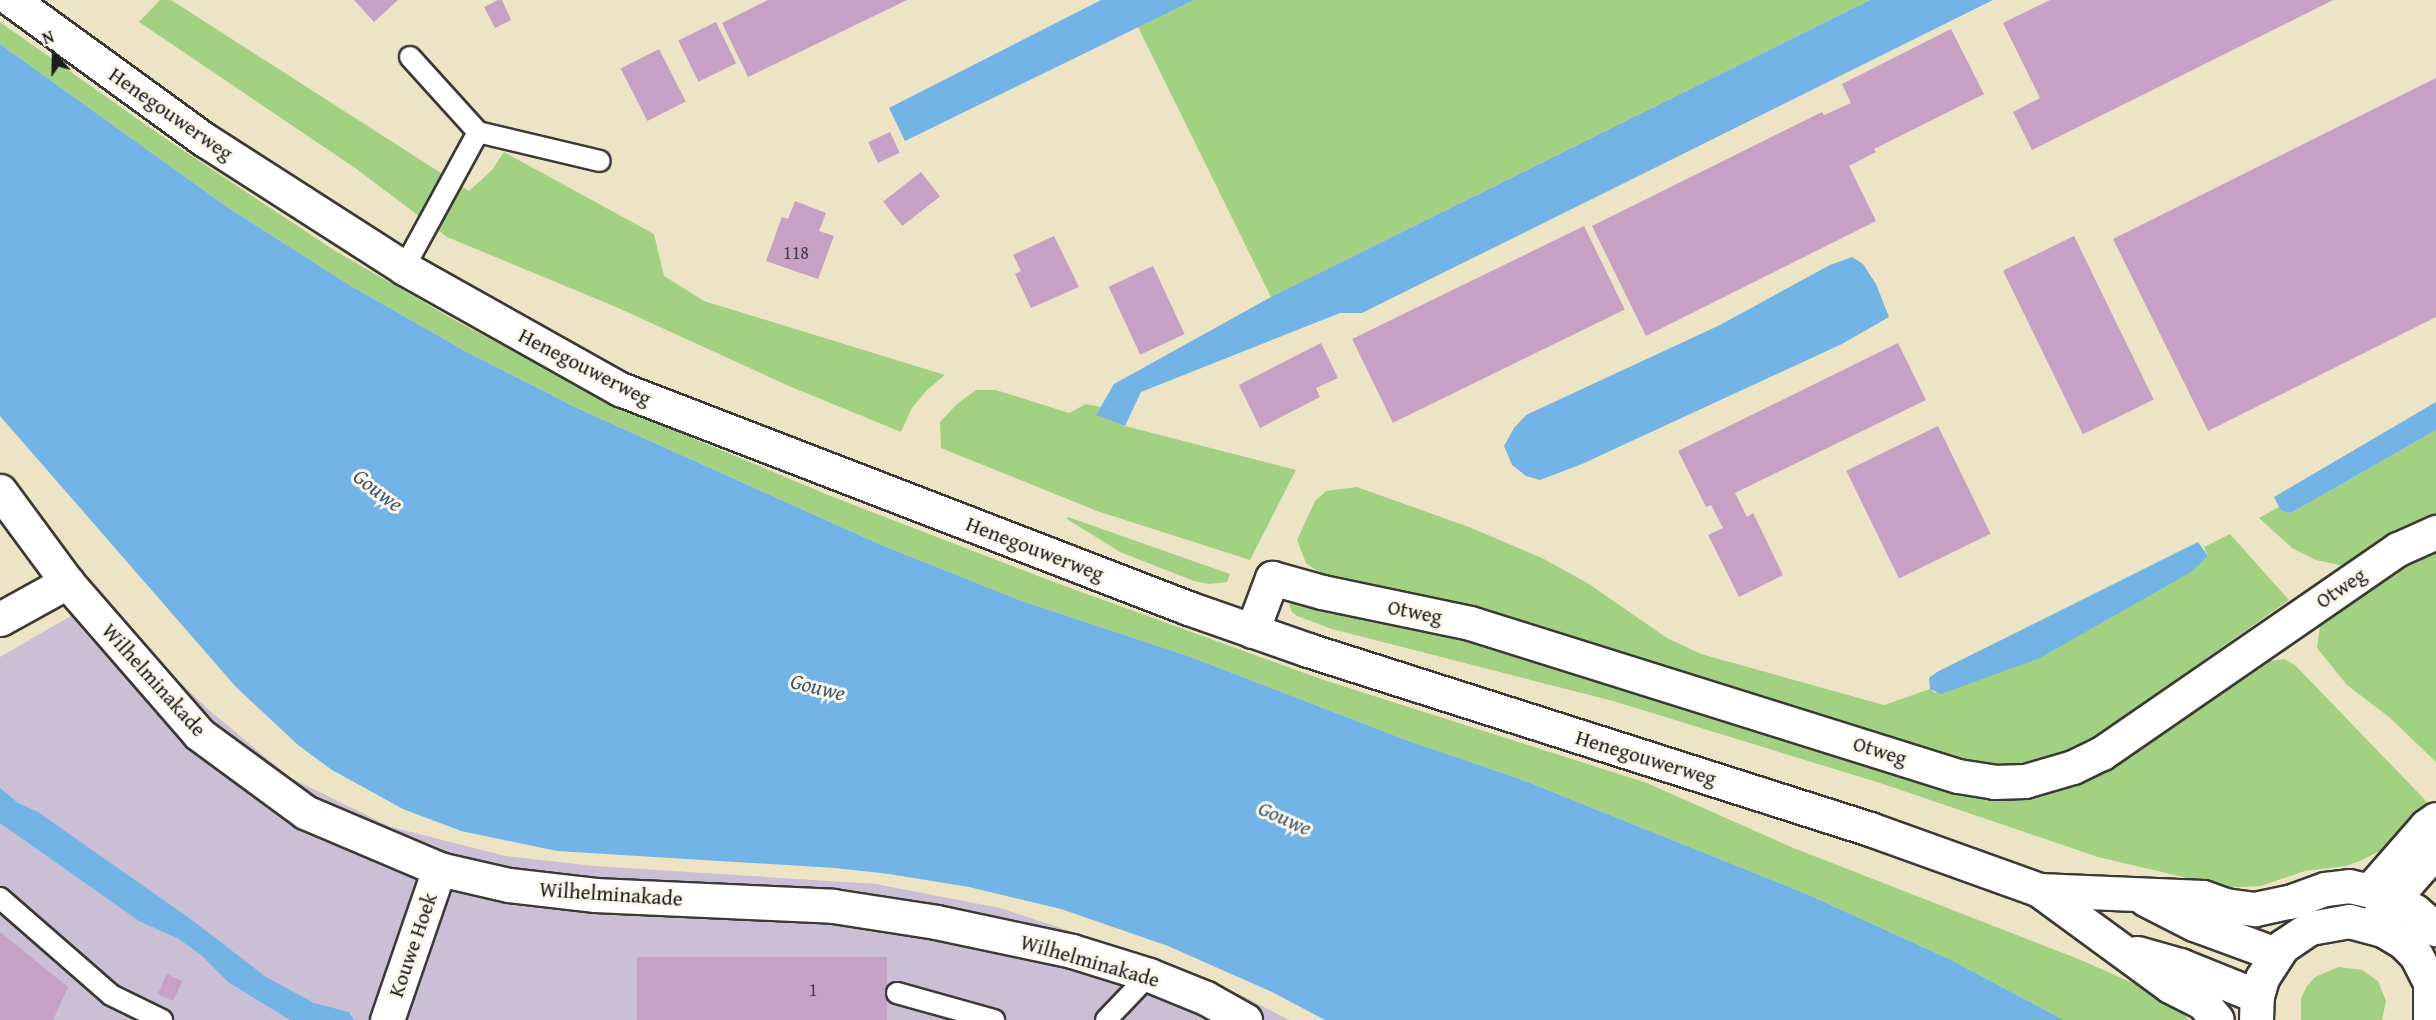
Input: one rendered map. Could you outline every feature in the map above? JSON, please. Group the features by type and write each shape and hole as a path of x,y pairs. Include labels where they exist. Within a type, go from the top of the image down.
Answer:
{"main road":[{"name":"Henegouwerweg","path":"12,0 205,140 404,268 620,389 1252,631 1392,678 1870,829 2039,890 2170,986 2202,1002 2217,1020"},
{"name":"Wilhelminakade","path":"0,491 67,582 199,734 305,812 439,869 509,885 595,895 832,906 936,922 1072,951 1149,975 1206,998 1245,1020"},
{"name":"Otweg","path":"1252,631 1272,578 1322,592 1470,623 1958,776 1994,782 2025,781 2056,773 2102,753 2391,554 2420,537 2436,532"},
{"path":"0,620 67,582"},
{"path":"2371,925 2382,894 2426,826 2436,819"},
{"path":"2382,894 2436,850"},
{"name":"Kouwe Hoek","path":"387,1020 439,869"},
{"name":"Henegouwerweg","path":"2039,890 2203,897 2225,904 2255,909 2336,887 2382,894"},
{"path":"2382,894 2434,922"},
{"name":"Henegouwerweg","path":"2139,896 2194,924 2276,954"},
{"path":"2256,1008 2262,978 2276,954 2297,934 2322,924 2349,921 2371,925 2403,942 2424,967 2431,989 2430,1020"},
{"name":"Henegouwerweg","path":"2119,948 2180,965 2256,1008"}],"lane":[{"path":"410,57 478,132 600,161"},
{"path":"404,268 478,132"},
{"path":"0,898 111,995 162,1020"},
{"path":"1106,1020 1149,975"},
{"path":"897,993 994,1020"}],"shaded area":[{"path":"95,602 209,710 289,777 391,827 506,856 594,866 876,884 1000,908 1127,950 1243,996 1289,1020 0,1020 0,657"}],"green space":[{"path":"160,0 171,0 469,191 492,170 504,152 654,234 664,276 704,301 945,375 927,390 912,408 901,432 789,386 616,307 447,237 355,168 139,22"},
{"path":"1194,0 1870,0 1271,297 1138,27"},
{"path":"0,22 166,139 334,250 458,322 697,440 833,497 1054,582 1324,680 1647,783 1791,847 2081,960 2171,1000 2189,1020 2064,1020 1949,959 1809,895 1520,779 1406,740 1188,656 1019,600 879,544 577,408 465,351 351,286 227,207 0,44"},
{"path":"976,390 996,390 1069,413 1086,404 1101,407 1097,415 1125,426 1296,470 1250,560 1097,511 941,448 940,422 957,404"},
{"path":"2436,430 2436,515 2411,523 2343,566 2316,560 2292,548 2259,518 2279,507 2282,511 2290,513"},
{"path":"1357,487 1469,527 1544,559 1589,584 1667,638 1701,654 1884,705 1930,689 1935,693 2208,556 2204,547 2230,534 2289,600 2097,735 2052,757 2014,764 1984,764 1965,761 1324,576 1306,563 1297,540 1315,501 1326,491"},
{"path":"1068,517 1230,574 1227,582 1209,584 1194,581 1120,552 1067,519"},
{"path":"2436,552 2436,762 2389,717 2347,685 2317,648 2321,619 2417,557"},
{"path":"1288,601 1452,635 1958,794 1998,799 2036,795 2095,775 2263,662 2284,659 2295,665 2429,804 2390,846 2360,861 2346,866 2305,871 2261,886 2218,888 2183,877 2098,857 1880,783 1613,701 1332,629 1297,616 1292,612"},
{"path":"2339,967 2362,970 2378,981 2386,1001 2382,1020 2301,1020 2301,998 2307,986 2315,977"}],"water":[{"path":"1101,0 1194,0 905,141 889,108"},
{"path":"1870,0 1993,0 1362,313 1340,313 1141,392 1125,426 1096,415 1114,384 1271,297"},
{"name":"Gouwe","path":"0,44 227,207 351,286 465,351 577,408 879,544 1019,600 1188,656 1406,740 1520,779 1809,895 1949,959 2064,1020 1325,1020 1272,992 1168,946 1061,909 969,887 835,868 557,851 461,831 403,809 332,770 298,745 236,687 0,416"},
{"path":"1852,257 1863,264 1876,284 1889,317 1842,344 1582,464 1540,480 1526,476 1512,465 1504,446 1514,428 1526,415 1720,325 1830,265"},
{"path":"2436,402 2436,430 2290,513 2282,511 2279,507 2274,497"},
{"path":"2198,542 2208,556 2191,572 2040,658 1941,694 1930,689 1929,678 1937,672"},
{"path":"0,788 18,803 38,812 192,920 266,977 314,1003 349,1012 354,1020 290,1020 228,982 201,955 179,939 139,921 0,823"}],"building":[{"path":"354,0 398,0 374,22"},
{"path":"502,0 511,20 495,28 484,7"},
{"path":"768,0 907,0 748,77 722,23"},
{"path":"2050,0 2333,0 2032,150 2013,112 2040,98 2003,23"},
{"path":"716,22 736,63 698,82 678,40"},
{"path":"1951,29 1984,94 1874,149 1876,152 1849,166 1876,221 1646,336 1592,226 1822,112 1824,115 1851,103 1842,84"},
{"path":"659,49 686,102 647,121 621,69"},
{"path":"2436,78 2436,317 2208,431 2113,239"},
{"path":"890,132 900,153 878,163 868,142"},
{"path":"921,172 940,196 902,226 883,202"},
{"path":"795,201 826,213 819,231 834,236 818,279 766,261 782,217 788,219"},
{"path":"1584,226 1625,310 1393,423 1352,339"},
{"path":"1054,236 1079,287 1031,308 1015,274 1021,271 1013,255"},
{"path":"2074,236 2154,400 2083,434 2003,271"},
{"path":"1153,266 1185,334 1140,355 1109,287"},
{"path":"1321,343 1338,378 1316,388 1320,397 1260,428 1239,385"},
{"path":"1898,343 1926,400 1735,493 1747,517 1753,513 1783,575 1739,597 1708,535 1723,528 1711,505 1706,507 1678,451"},
{"path":"1938,426 1991,534 1899,579 1846,471"},
{"path":"0,932 68,987 53,1020 0,1020"},
{"path":"637,957 887,957 887,1020 637,1020"},
{"path":"167,974 182,981 173,1001 158,994"}]}
